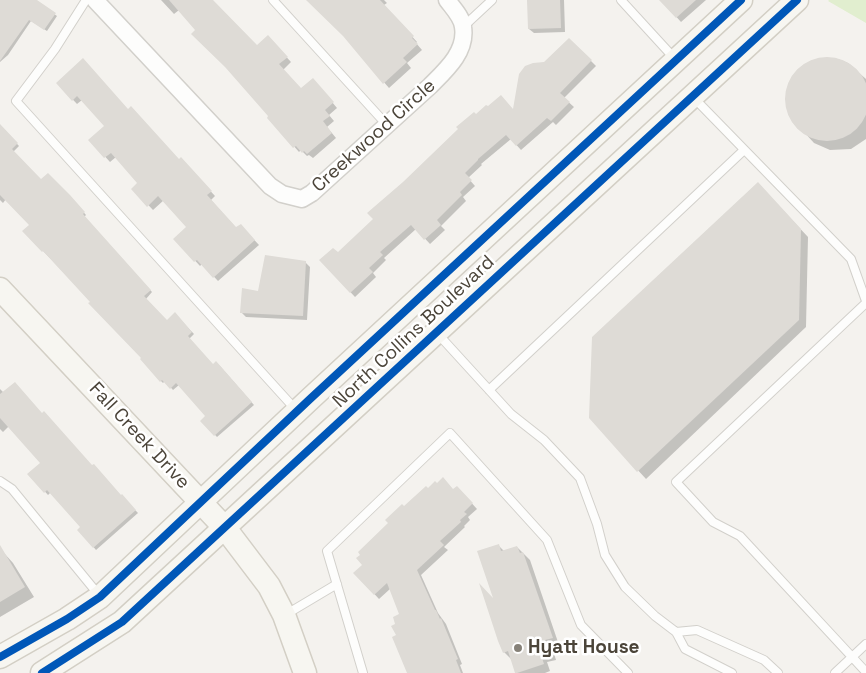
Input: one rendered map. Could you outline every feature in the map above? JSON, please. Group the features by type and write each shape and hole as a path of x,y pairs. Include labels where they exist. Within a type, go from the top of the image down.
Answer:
{"main road":[{"name":"North Collins Boulevard","path":"0,657 67,619 100,597 202,503 297,411 741,0"},
{"name":"North Collins Boulevard","path":"42,673 122,622 797,0"},
{"path":"676,60 697,92"},
{"name":"Fall Creek Drive","path":"1,293 225,528 269,586 284,615 305,673"},
{"path":"412,305 437,333"}],"street":[{"name":"Creekwood Circle","path":"95,0 270,186 282,194 302,199 312,194 430,86 456,56 462,44 463,27"},
{"path":"448,0 463,27"}],"lane":[{"path":"86,0 55,49 16,101 297,411"},
{"path":"273,0 387,125"},
{"path":"463,27 492,0"},
{"path":"621,0 676,60"},
{"path":"697,92 744,150 851,259 866,302 676,482 713,522 740,536 866,672"},
{"path":"488,390 744,150"},
{"path":"437,333 511,414 544,440 580,478 597,524 605,555 625,587 655,616 676,632 685,649 732,673"},
{"path":"363,673 328,551 450,432 547,540 581,625 628,673"},
{"path":"0,481 12,489 100,597"},
{"path":"284,615 337,584"},
{"path":"676,632 697,630 764,660 778,673"},
{"path":"835,673 866,644"}],"green space":[{"path":"829,0 866,0 866,23 828,1"}],"building":[{"path":"0,0 37,0 56,13 44,30 29,20 0,61"},
{"path":"169,0 213,0 257,45 268,35 288,57 279,64 301,88 313,78 334,102 325,110 330,116 323,121 332,133 307,154 304,151 302,153 296,146 293,148 225,67 191,34 195,30"},
{"path":"306,0 380,0 414,36 412,38 418,44 403,58 407,62 383,84 343,36"},
{"path":"527,0 560,0 561,28 528,29"},
{"path":"659,0 696,0 676,18"},
{"path":"569,38 592,60 560,93 570,102 551,121 547,118 516,146 506,135 478,159 465,173 472,180 460,192 462,195 437,220 441,225 424,240 411,225 380,252 383,255 369,268 373,272 350,293 319,260 333,248 338,252 373,219 367,213 403,182 458,129 456,127 474,112 476,114 501,95 513,109 519,74 525,66 544,62"},
{"path":"827,57 843,60 857,69 866,83 869,99 866,115 857,129 843,138 827,141 811,138 797,129 788,115 785,99 788,83 797,69 811,60"},
{"path":"83,58 128,109 131,106 179,159 181,157 212,191 207,195 236,227 241,224 255,240 213,278 197,260 194,262 173,239 186,227 158,196 147,207 131,189 137,183 111,153 104,158 88,140 104,126 77,96 72,101 56,83"},
{"path":"0,124 18,143 12,149 41,179 48,173 70,195 85,212 83,214 151,290 144,296 167,320 175,312 192,332 188,336 213,364 216,361 252,402 214,436 200,421 205,416 176,383 170,389 162,380 160,382 141,358 88,303 90,302 22,231 29,225 0,195"},
{"path":"758,182 801,229 799,320 637,472 589,418 592,337"},
{"path":"265,255 306,261 303,316 240,313 242,288 258,291"},
{"path":"15,382 42,413 44,411 92,465 94,464 136,510 93,548 77,530 80,527 47,490 44,493 27,474 40,463 0,418 0,394"},
{"path":"443,477 453,489 457,486 473,503 464,512 467,514 460,520 461,522 440,541 444,545 417,570 435,610 441,618 458,659 456,660 461,673 407,673 392,637 396,635 391,626 395,624 393,617 399,614 387,583 374,595 353,573 362,565 356,558 360,555 358,552 388,523 385,520 426,486 428,488 435,481 437,483"},
{"path":"499,544 501,551 517,546 520,553 523,552 553,638 545,640 549,652 541,655 544,664 517,673 515,673 508,651 503,653 479,583 493,598 477,551"},
{"path":"0,545 25,587 0,602"}],"cycle path":[{"path":"0,657 67,619 100,597 310,399 741,0"},
{"path":"42,673 122,622 797,0"}],"place":[{"name":"Hyatt House","path":"518,648"}]}
